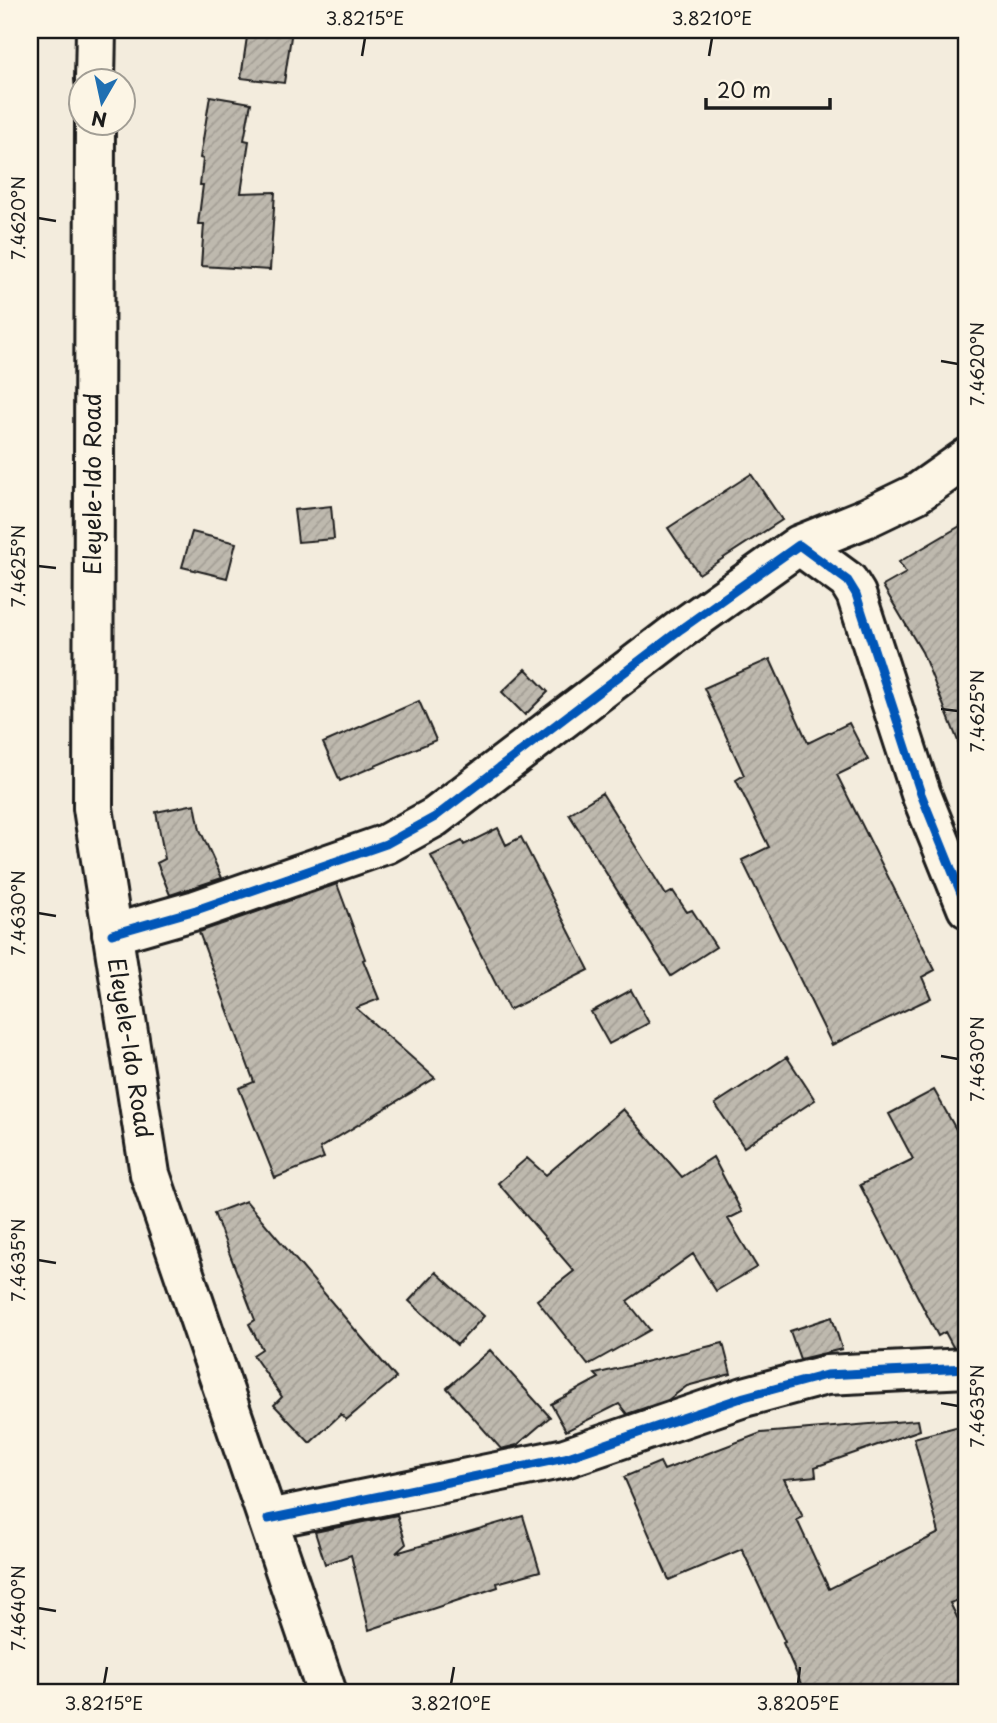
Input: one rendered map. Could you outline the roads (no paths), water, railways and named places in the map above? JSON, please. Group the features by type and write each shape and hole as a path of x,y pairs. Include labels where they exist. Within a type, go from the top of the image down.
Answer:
{"street":[{"path":"96,30 96,66"},
{"name":"Eleyele-Ido Road","path":"95,136 93,808 150,1174 327,1693"},
{"path":"112,934 196,910 386,844 435,817 681,628 799,545 916,494 967,458"},
{"path":"799,545 848,581 856,594 921,794 967,908"},
{"path":"268,1519 565,1458 744,1397 826,1375 967,1368"}]}
